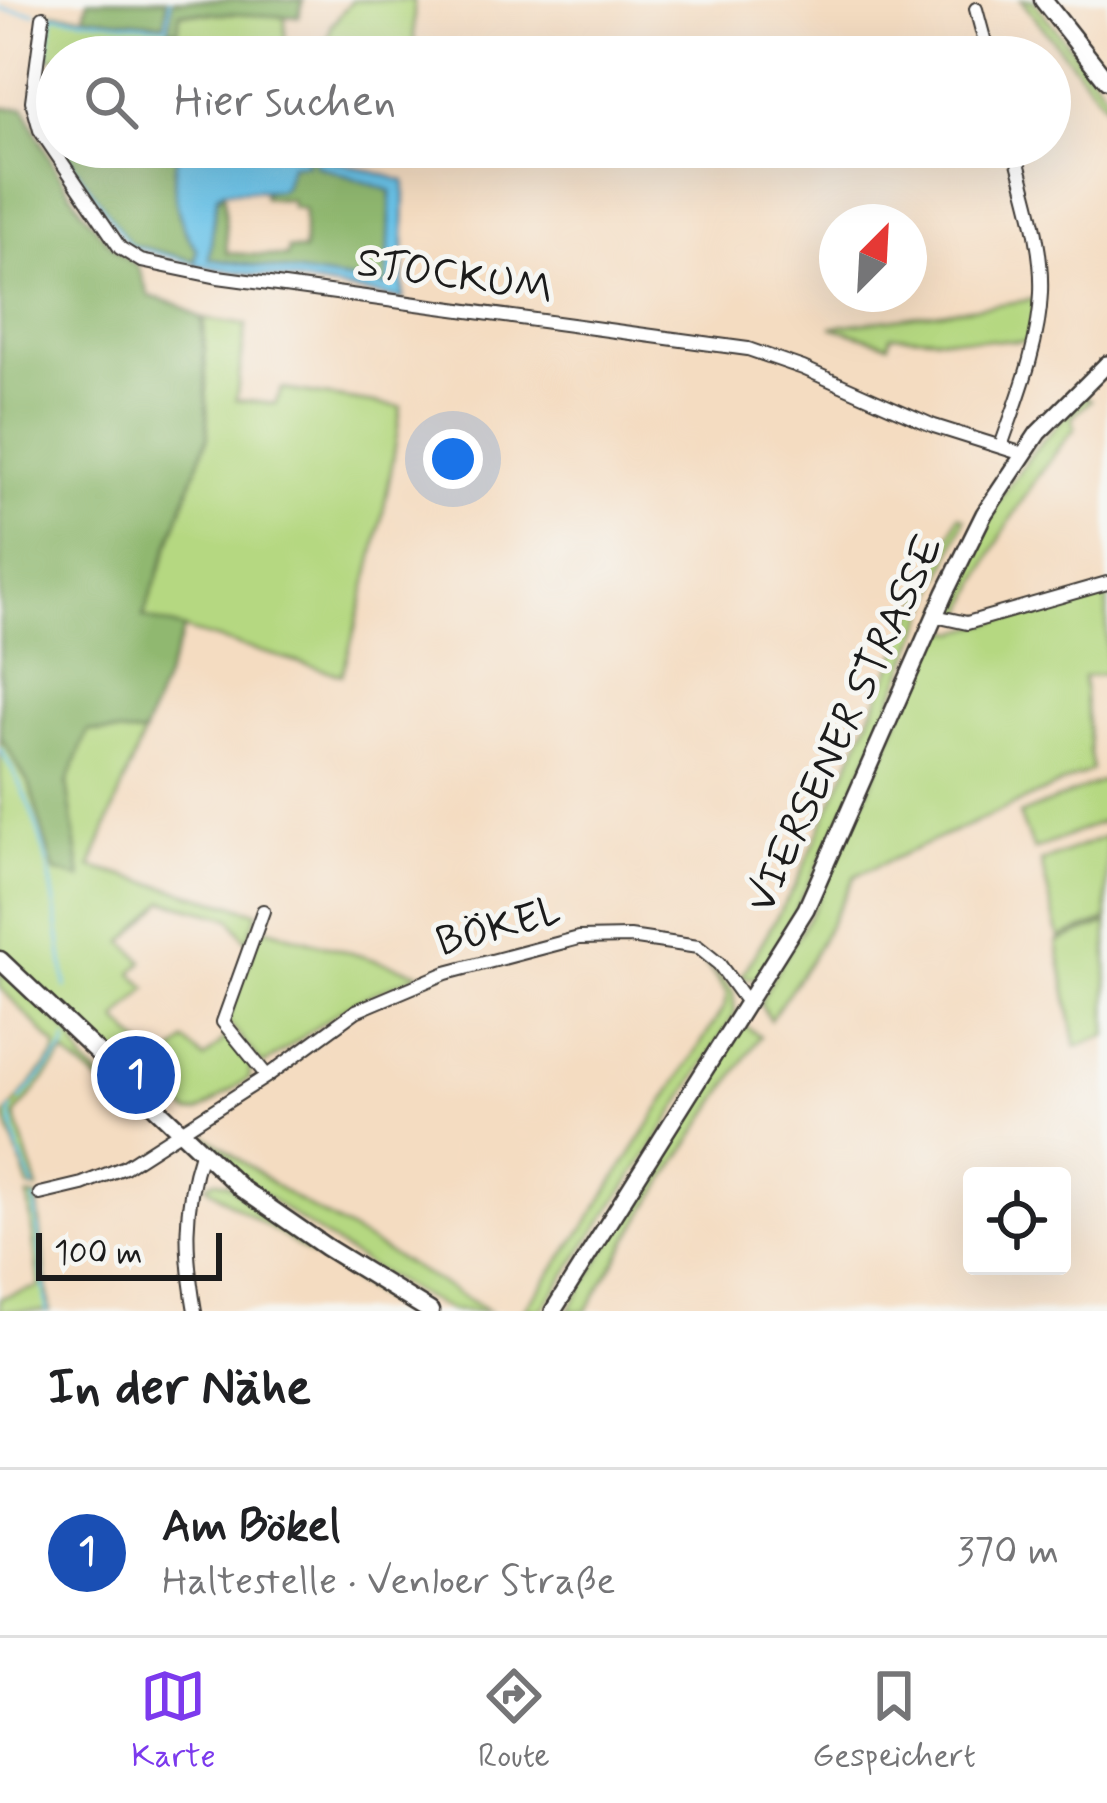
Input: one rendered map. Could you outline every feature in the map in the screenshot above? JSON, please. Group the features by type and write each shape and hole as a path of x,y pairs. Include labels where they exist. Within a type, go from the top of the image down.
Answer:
{"main road":[{"path":"1043,0 1107,82"},
{"path":"0,960 242,1189 430,1311"}],"street":[{"path":"976,9 983,36"},
{"name":"STOCKUM","path":"41,36 43,17"},
{"name":"STOCKUM","path":"36,70 32,101 36,116"},
{"name":"STOCKUM","path":"66,168 120,248 141,261 240,280 748,349 944,430 1023,454"},
{"path":"1001,446 1033,347 1041,296 1036,238 1019,168"},
{"name":"VIERSENER STRASSE","path":"553,1311 748,1004 821,879 934,616 984,514 1023,454 1107,364"},
{"path":"934,616 967,623 1107,584"},
{"path":"263,911 223,1022 266,1076"},
{"name":"BÖKEL","path":"40,1194 110,1175 266,1076 356,1011 446,973 578,938 630,937 698,947 719,964 748,1004"},
{"path":"195,1311 189,1280 187,1196 201,1154"}],"green space":[{"path":"88,0 167,0 165,24 84,16"},
{"path":"167,0 172,0 169,29 178,31 180,13 285,15 285,36 48,36 51,17 46,12 164,24"},
{"path":"172,0 303,0 299,17 180,12 178,31 169,30"},
{"path":"352,0 414,0 414,36 328,36"},
{"path":"1021,0 1033,0 1061,36 1050,36"},
{"path":"1071,48 1107,94 1107,107 1071,62"},
{"path":"0,108 25,108 36,131 36,168 56,168 88,218 138,266 149,296 177,304 202,319 208,436 143,617 184,629 143,735 88,731 67,784 81,879 54,871 30,786 0,736"},
{"path":"77,168 175,168 176,201 197,249 196,261 130,244"},
{"path":"324,168 391,190 388,286 209,259 214,202 224,191 227,253 287,257 288,249 304,251 304,209 292,207 291,200 264,198 264,191 284,187 286,172"},
{"path":"1037,299 1029,342 891,335 889,344 831,327"},
{"path":"204,319 246,325 236,400 275,404 282,389 401,407 377,542 342,675 143,618 208,436"},
{"path":"1084,395 1091,400 1072,417 1075,428 1011,518 963,618 944,608 1000,498 1034,450"},
{"path":"959,515 965,518 845,809 758,978 741,978 796,884"},
{"path":"1107,590 1107,674 1083,677 1092,770 855,876 811,959 770,1020 760,1004 834,866 936,628 958,632"},
{"path":"87,731 143,735 91,867 258,912 247,942 230,918 164,901 124,942 143,961 132,973 147,988 117,1020 150,1053 139,1064 145,1070 112,1057 0,954 0,736 30,786 54,871 81,878 67,784"},
{"path":"1107,779 1107,820 1034,850 1019,815"},
{"path":"1107,836 1107,920 1059,938 1041,862"},
{"path":"1107,923 1107,1035 1076,1047 1057,942"},
{"path":"261,927 420,973 348,1005 263,1065 227,1021"},
{"path":"702,959 733,991 735,1014 654,1145 543,1308 523,1311 584,1228 724,1007 727,994"},
{"path":"0,970 72,1036 85,1064 104,1082 65,1054 15,1115 38,1189 29,1187 5,1116 57,1047 0,987"},
{"path":"743,1025 760,1036 645,1211 586,1311 568,1311"},
{"path":"229,1035 251,1062 249,1078 199,1112 189,1113 151,1076 185,1041 204,1059"},
{"path":"201,1132 289,1195 488,1311 451,1310 355,1257 237,1173"},
{"path":"215,1180 228,1184 258,1210 413,1311 400,1311 227,1201 206,1185"},
{"path":"28,1196 37,1197 50,1311 0,1311 0,1298 39,1287"}],"water":[{"path":"175,168 290,168 279,190 217,195 209,259 387,286 391,191 324,168 360,168 405,181 403,299 195,265 197,249 176,201"}],"waterway":[{"path":"50,36 53,15 167,27 170,0"},
{"path":"0,9 35,13"},
{"path":"75,168 130,246 193,263"},
{"path":"0,749 40,835 66,987"},
{"path":"20,1100 64,1050 66,1040"},
{"path":"13,1108 19,1153 34,1187"},
{"path":"34,1199 47,1311"}],"place":[{"name":"Am Bökel","path":"136,1075"}]}
